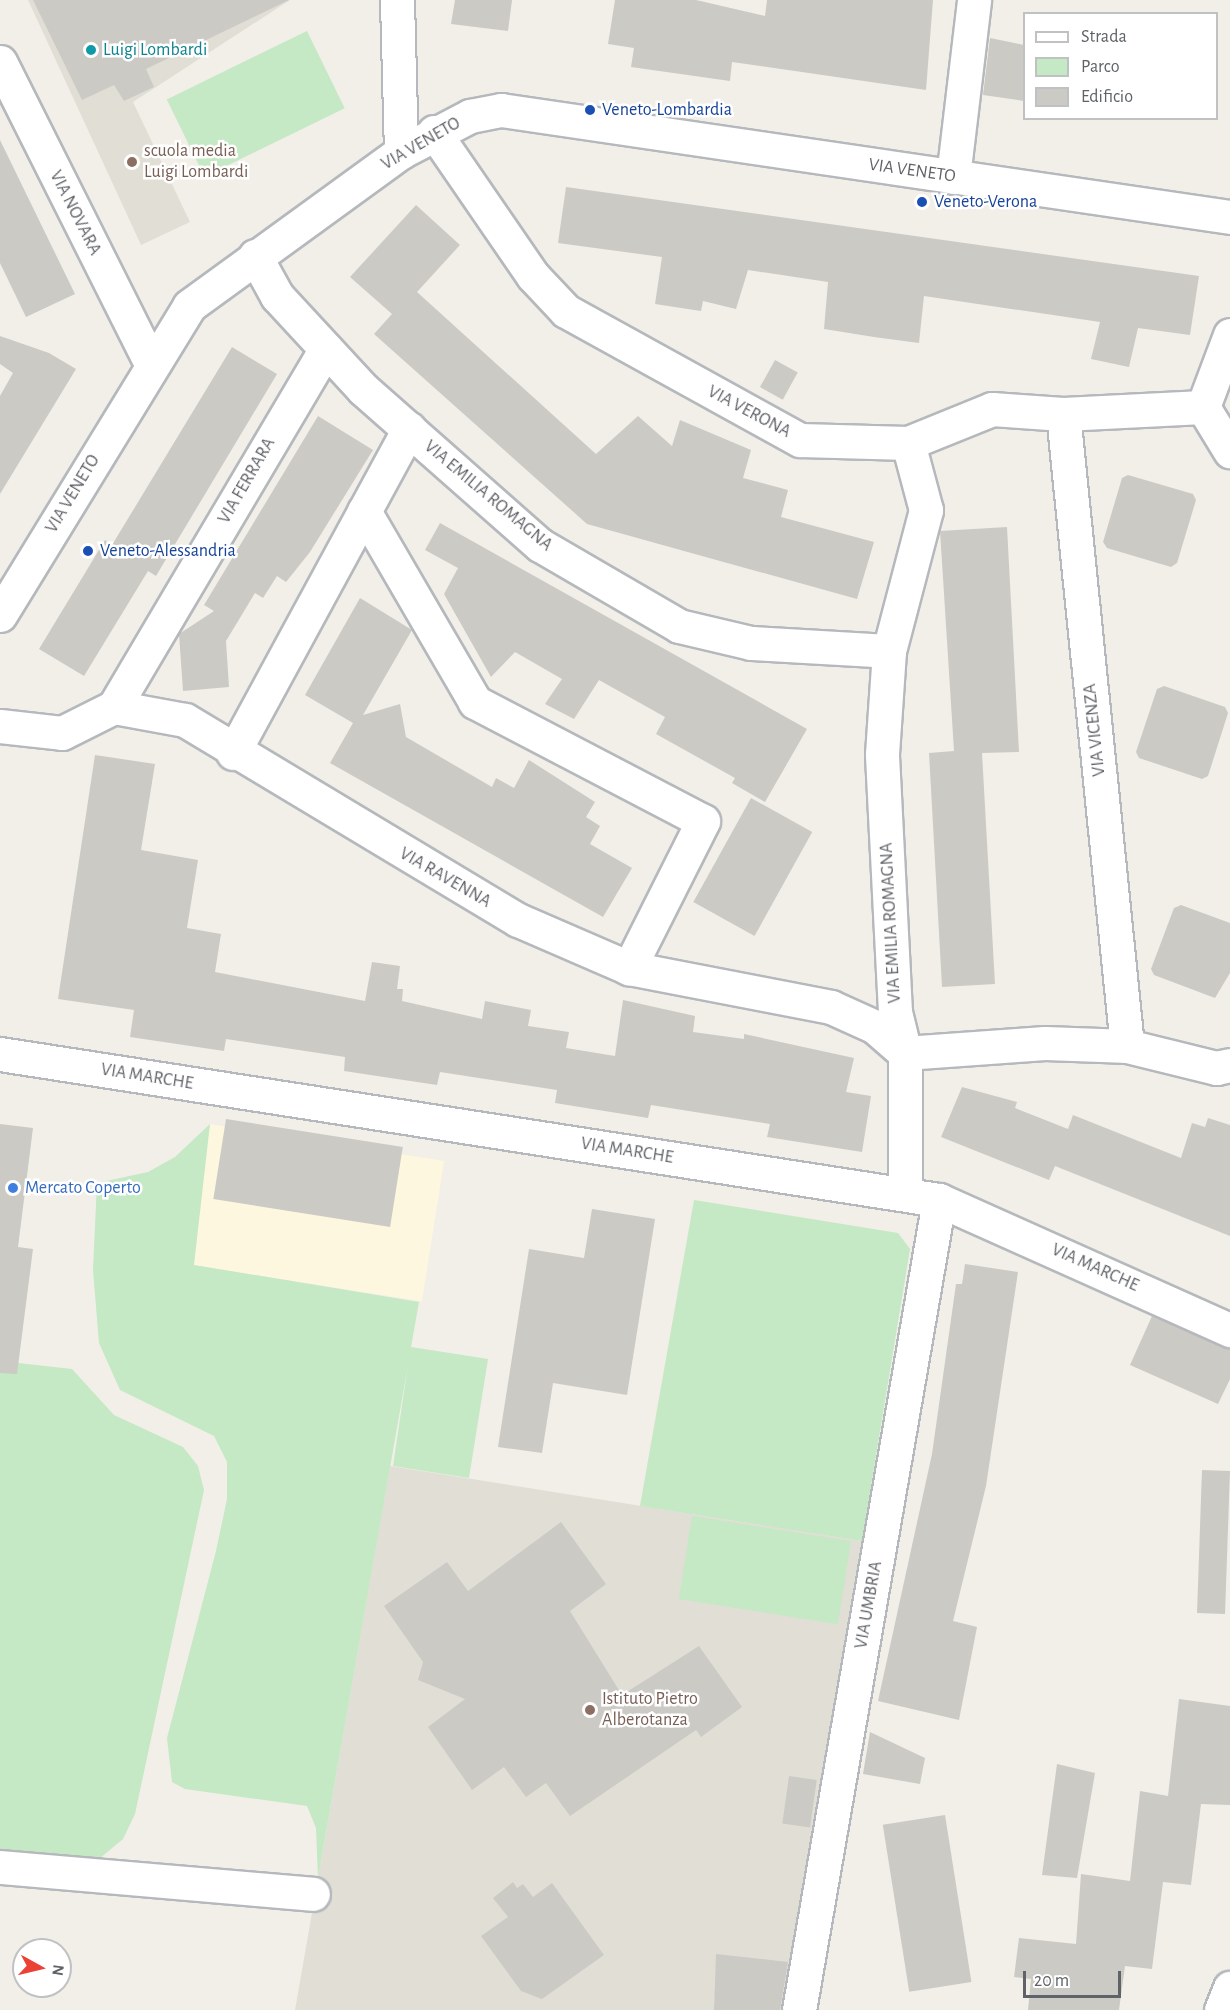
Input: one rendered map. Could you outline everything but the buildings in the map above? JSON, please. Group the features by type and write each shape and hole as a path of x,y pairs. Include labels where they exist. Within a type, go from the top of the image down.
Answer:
{"street":[{"path":"397,0 401,152"},
{"path":"953,177 974,0"},
{"name":"VIA NOVARA","path":"0,62 151,363"},
{"name":"VIA VENETO","path":"0,615 151,363 189,306 401,152 434,132 470,116 501,110 1230,217"},
{"name":"VIA VERONA","path":"434,132 533,276 566,311 595,330 800,440 908,443 992,409 1063,414 1203,407"},
{"name":"VIA EMILIA ROMAGNA","path":"255,256 277,296 326,349 409,429 540,545 679,626 751,643 889,651"},
{"path":"1230,335 1203,407 1230,451"},
{"name":"VIA FERRARA","path":"114,707 326,349"},
{"name":"VIA VICENZA","path":"1063,414 1127,1046"},
{"path":"233,753 409,429"},
{"name":"VIA EMILIA ROMAGNA","path":"905,1194 904,1053 896,1012 882,754 889,651 926,510 908,443"},
{"path":"364,511 475,702 703,821 629,968"},
{"path":"0,726 62,733 114,707"},
{"name":"VIA RAVENNA","path":"114,707 185,720 233,753 518,920 629,968 831,1007 875,1027 904,1053"},
{"path":"904,1053 1045,1043 1127,1046 1216,1068 1230,1065"},
{"name":"VIA MARCHE","path":"0,1054 939,1200 1230,1330"},
{"name":"VIA UMBRIA","path":"799,2010 939,1200"},
{"path":"0,1868 313,1894"},
{"path":"1221,2010 1230,1988"}],"shaded area":[{"name":"scuola media Luigi Lombardi","path":"28,0 290,0 133,102 190,222 141,245"},
{"path":"210,1124 444,1161 422,1301 188,1264"},
{"name":"Istituto Pietro Alberotanza","path":"390,1466 862,1541 783,2010 295,2010"}],"green space":[{"path":"307,31 345,108 204,177 167,99"},
{"path":"210,1124 194,1265 419,1302 411,1347 488,1359 469,1478 393,1466 408,1365 318,1878 316,1828 307,1806 185,1789 172,1782 167,1738 216,1551 227,1499 227,1462 214,1436 120,1390 99,1343 93,1270 97,1183 148,1172 175,1157"},
{"path":"694,1200 898,1233 910,1249 862,1541 640,1506"},
{"path":"0,1361 72,1369 114,1415 183,1447 198,1466 204,1490 135,1814 123,1839 94,1863 0,1851"},
{"path":"692,1516 851,1541 838,1624 679,1599"}],"place":[{"name":"Luigi Lombardi","path":"91,50"},
{"name":"Veneto-Lombardia","path":"590,110"},
{"name":"scuola media Luigi Lombardi","path":"132,162"},
{"name":"Veneto-Verona","path":"922,202"},
{"name":"Veneto-Alessandria","path":"88,551"},
{"name":"Mercato Coperto","path":"13,1188"},
{"name":"Istituto Pietro Alberotanza","path":"590,1710"}]}
